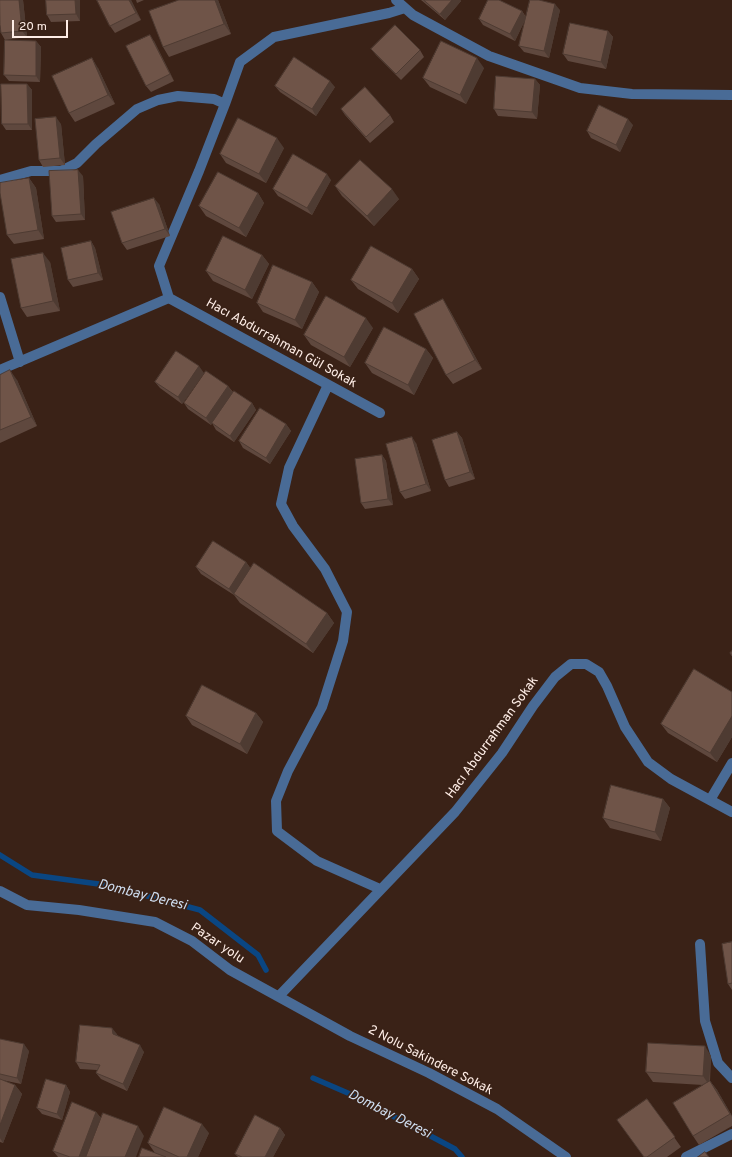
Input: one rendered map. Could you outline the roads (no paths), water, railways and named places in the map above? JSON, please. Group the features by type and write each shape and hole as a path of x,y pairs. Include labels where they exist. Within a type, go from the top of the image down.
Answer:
{"street":[{"path":"396,0 413,15 489,56 580,88 632,94 732,95"},
{"path":"0,370 169,298 159,266 226,104 240,62 274,37 389,13 405,8"},
{"path":"0,180 31,171 61,171 77,163 96,144 137,109 158,100 178,96 214,99 226,104"},
{"path":"0,297 20,362"},
{"name":"Hacı Abdurrahman Gül Sokak","path":"169,298 380,413"},
{"path":"328,385 289,468 281,504 293,526 325,569 347,612 343,641 322,707 288,771 276,801 277,831 317,861 380,889"},
{"name":"Hacı Abdurrahman Sokak","path":"279,996 455,812 502,753 533,706 555,677 571,664 586,664 599,672 607,686 625,727 648,762 671,779 732,812"},
{"path":"710,800 732,763"},
{"name":"Pazar yolu","path":"0,891 27,905 79,910 154,922 192,941 230,970 279,996"},
{"path":"700,944 705,1021 718,1063 732,1078"},
{"name":"2 Nolu Sakindere Sokak","path":"279,996 350,1036 429,1073 496,1109 566,1157"},
{"path":"686,1157 732,1134"}],"waterway":[{"name":"Dombay Deresi","path":"0,855 32,875 106,885 200,910 258,955 266,970"},
{"name":"Dombay Deresi","path":"313,1078 357,1097 455,1149 462,1157"}]}
